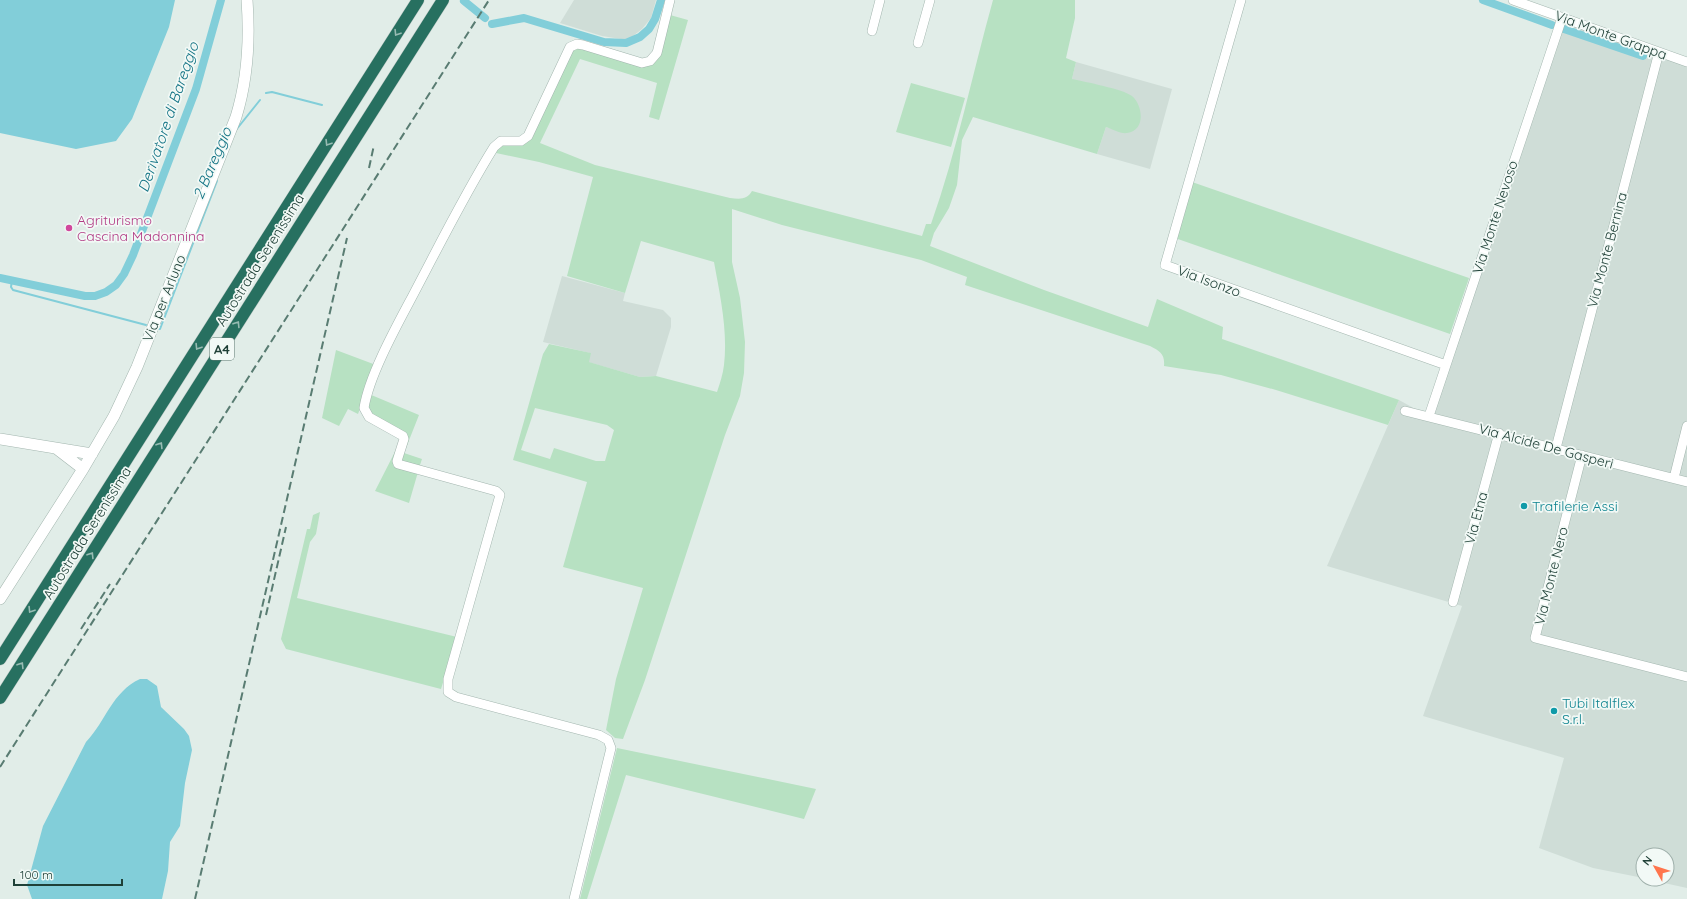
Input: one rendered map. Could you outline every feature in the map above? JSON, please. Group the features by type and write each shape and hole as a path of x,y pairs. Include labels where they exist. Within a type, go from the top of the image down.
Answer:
{"highway":[{"name":"Autostrada Serenissima","path":"0,659 418,0"},
{"name":"Autostrada Serenissima","path":"0,698 443,0"}],"street":[{"name":"Via per Arluno","path":"0,599 83,469 114,416 137,367 236,117 244,90 246,72 249,25 247,0"},
{"path":"574,899 611,748 608,740 599,734 456,697 448,692 448,679 500,495 496,490 398,464 397,461 404,439 403,436 369,417 364,408 369,388 395,329 494,147 501,141 521,140 528,136 570,47 574,44 583,45 642,62 650,61 657,53 670,0"},
{"path":"872,31 880,0"},
{"path":"918,43 930,0"},
{"name":"Via Isonzo","path":"1241,0 1165,266 1446,365"},
{"name":"Via Monte Grappa","path":"1513,0 1560,24 1659,52 1687,62"},
{"name":"Via Monte Nevoso","path":"1429,416 1560,24"},
{"name":"Via Monte Bernina","path":"1556,448 1659,52"},
{"name":"Via Alcide De Gasperi","path":"1405,410 1687,482"},
{"path":"1674,478 1687,426"},
{"name":"Via Etna","path":"1453,602 1499,433"},
{"path":"0,439 92,453"},
{"path":"56,448 83,469"},
{"name":"Via Monte Nero","path":"1582,455 1535,638 1687,676"}],"shaded area":[{"path":"574,0 656,0 651,18 642,29 629,39 621,39 602,36 560,23"},
{"path":"1563,21 1687,64 1687,888 1675,885 1675,847 1635,847 1635,876 1593,868 1539,848 1564,758 1423,716 1462,606 1327,566 1399,400 1428,416"},
{"path":"1076,62 1172,89 1150,169 1097,154 1106,127 1127,133 1072,79"},
{"path":"562,276 625,293 623,301 663,310 671,318 671,327 656,376 640,377 588,362 590,353 543,342"}],"green space":[{"path":"993,0 1075,0 1075,18 1066,58 1076,62 1072,79 1112,88 1132,96 1139,105 1141,117 1140,123 1137,128 1127,133 1119,132 1106,127 1097,154 973,117 962,140 957,185 949,208 934,233 930,246 1044,290 1148,327 1157,299 1223,327 1222,339 1399,400 1388,425 1276,390 1221,375 1164,366 1164,359 1161,353 1150,346 965,285 967,277 921,260 782,225 732,209 732,262 740,298 745,342 744,373 740,396 725,435 645,680 623,739 615,738 606,730 616,679 643,588 563,567 587,482 513,460 543,354 549,344 591,353 589,362 640,377 656,376 717,392 724,368 725,352 723,313 719,287 714,262 641,241 625,293 567,276 593,177 539,162 496,153 499,146 524,141 574,46 648,64 670,15 688,20 659,120 649,117 657,83 580,59 540,143 595,165 730,198 740,199 748,196 752,191 922,236 926,224 931,224 949,169","holes":["535,408 607,425 614,430 605,461 596,461 554,448 550,459 521,450"]},
{"path":"911,83 965,98 951,147 896,132"},
{"path":"1192,182 1469,278 1450,334 1175,238"},
{"path":"336,350 376,365 358,414 348,409 339,426 322,418"},
{"path":"369,394 419,415 404,453 422,459 419,468 400,460 408,436 369,416 366,403"},
{"path":"402,438 393,466 418,472 409,503 375,491"},
{"path":"320,512 316,534 310,542 297,598 457,637 441,689 286,649 281,639 307,529 310,529 313,515"},
{"path":"617,748 816,789 804,819 626,775 587,899 580,899"}],"water":[{"path":"0,0 175,0 169,27 132,119 116,141 76,149 0,133"},
{"path":"140,679 147,679 157,686 161,707 184,729 189,736 192,750 185,783 180,826 170,842 168,871 162,899 32,899 27,885 43,826 86,742 116,699 130,685"}],"waterway":[{"name":"Derivatore di Bareggio","path":"0,278 85,296 95,296 106,292 116,285 124,274 133,255 196,89 221,0"},
{"name":"Derivatore di Bareggio","path":"492,24 524,18 604,42 626,43 640,37 649,29 655,19 661,0"},
{"name":"Derivatore di Bareggio","path":"1483,0 1552,25"},
{"name":"Derivatore di Bareggio","path":"464,1 485,18"},
{"name":"Derivatore di Bareggio","path":"1564,29 1643,56"},
{"name":"2 Bareggio","path":"266,93 272,92 322,105"},
{"name":"2 Bareggio","path":"236,130 260,100"},
{"name":"2 Bareggio","path":"158,329 160,329 217,181"},
{"name":"2 Bareggio","path":"12,280 11,287 13,290 146,325"}],"railway":[{"path":"0,767 489,0"},
{"path":"369,168 374,145"},
{"path":"195,899 347,238"},
{"path":"266,615 286,527"},
{"path":"81,629 110,584"}],"place":[{"name":"Agriturismo Cascina Madonnina","path":"69,228"},
{"name":"Trafilerie Assi","path":"1524,506"},
{"name":"Tubi Italflex S.r.l.","path":"1554,711"}]}
